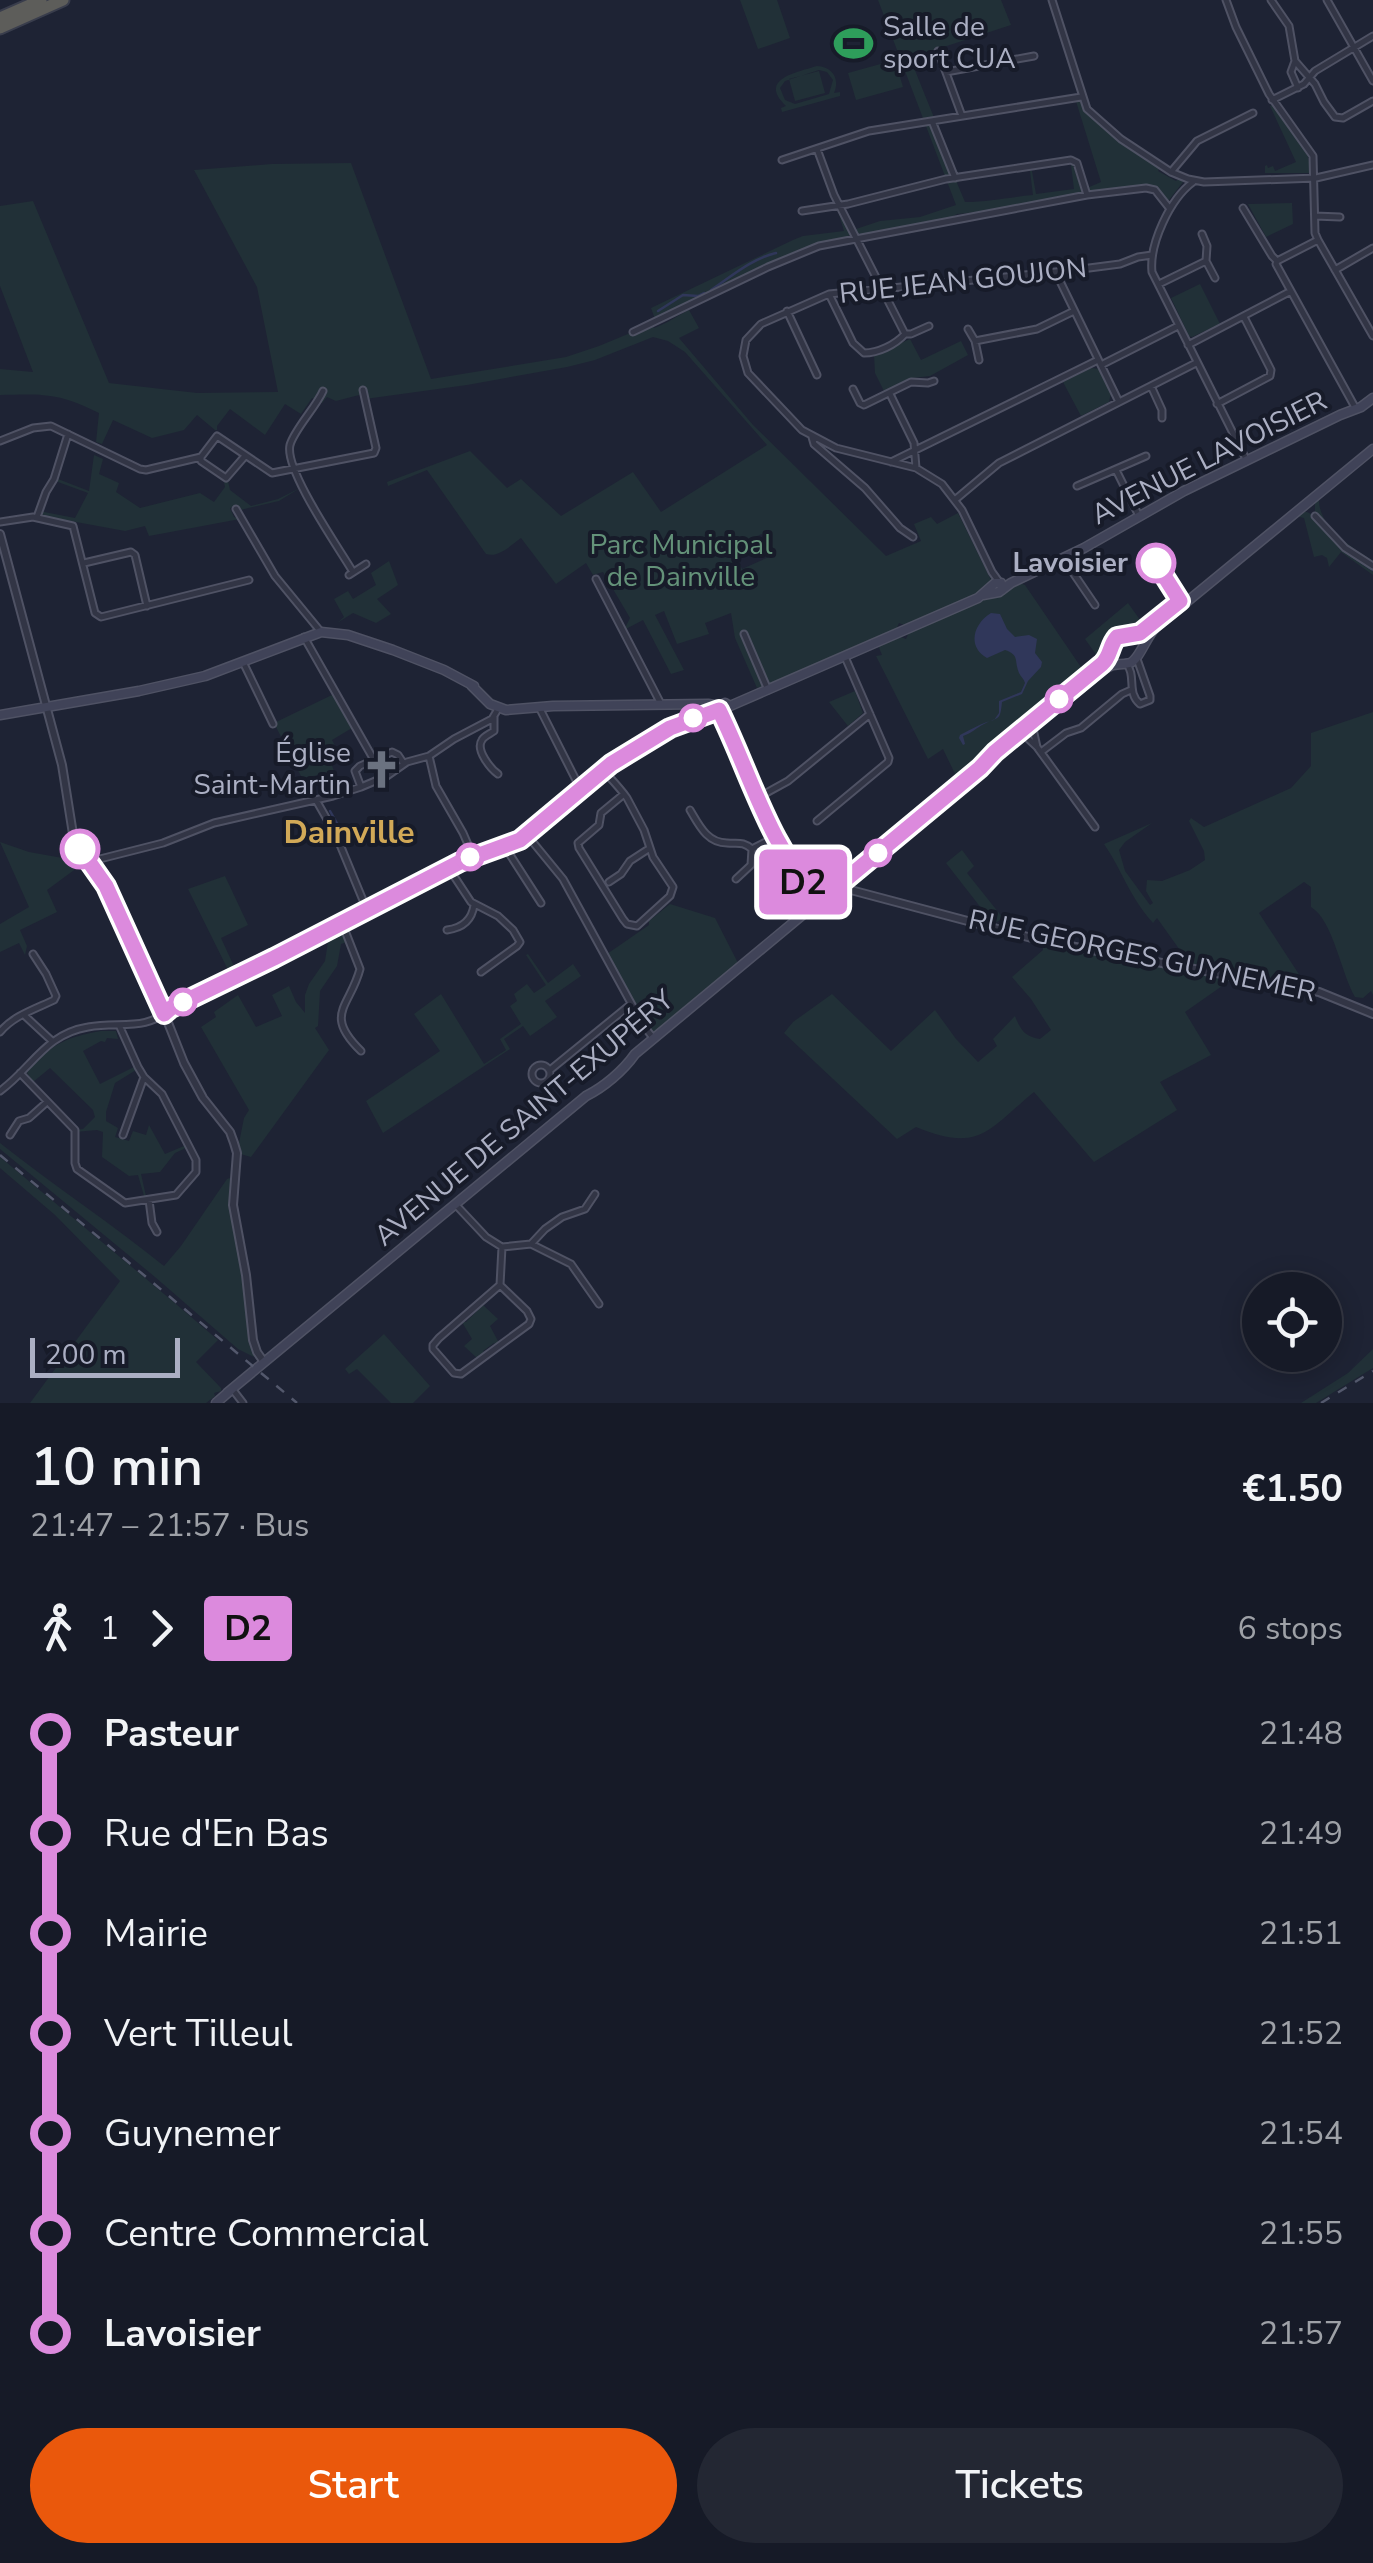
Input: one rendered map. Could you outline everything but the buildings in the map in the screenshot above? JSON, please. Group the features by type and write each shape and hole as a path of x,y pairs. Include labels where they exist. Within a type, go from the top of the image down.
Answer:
{"highway":[{"path":"0,18 41,0"},
{"path":"0,28 63,0"}],"main road":[{"name":"AVENUE LAVOISIER","path":"724,710 1063,558 1184,491 1373,398"},
{"path":"980,768 1106,668 1139,654 1145,638 1155,628 1373,446"},
{"path":"980,768 1024,735 1102,664 1117,637 1140,633 1153,624 1373,446"},
{"path":"0,715 205,676 321,632 342,633 444,670 472,684 497,711 661,704 724,710"},
{"path":"1132,635 1138,641 1139,654"},
{"path":"1112,652 1122,662"},
{"name":"AVENUE DE SAINT-EXUPÉRY","path":"216,1403 980,768"}],"street":[{"path":"1052,0 1087,110 1172,172 1196,181 1316,178 1373,165"},
{"path":"1226,0 1272,100 1312,152 1318,240 1373,336"},
{"path":"1271,0 1287,21 1295,61 1291,72 1298,88"},
{"path":"1327,0 1373,81"},
{"path":"1272,100 1298,88 1309,76 1373,36"},
{"path":"938,51 962,116"},
{"path":"946,72 1034,56"},
{"path":"1295,61 1335,117 1343,118 1373,101"},
{"path":"782,160 868,131 1081,97"},
{"path":"1172,172 1197,141 1253,113"},
{"path":"932,120 955,178"},
{"path":"817,149 839,205 904,335"},
{"path":"802,211 955,178 1070,160 1076,164 1087,196"},
{"path":"1196,181 1177,196 1170,209 1152,259 1152,272 1247,461"},
{"path":"634,332 819,246 1150,188 1170,209"},
{"path":"1243,208 1277,260"},
{"path":"1315,216 1340,216"},
{"path":"1202,234 1207,246 1206,261 1216,278"},
{"path":"1277,260 1318,240"},
{"path":"1335,270 1373,248"},
{"name":"RUE JEAN GOUJON","path":"812,437 751,378 744,362 744,346 754,329 787,311 829,294 1110,266 1138,256 1152,259"},
{"path":"1277,260 1356,409"},
{"path":"1158,284 1206,261"},
{"path":"1056,272 1119,402"},
{"path":"1188,345 1291,292"},
{"path":"829,294 858,349 870,353 928,326"},
{"path":"787,311 817,375"},
{"path":"975,341 1037,329 1074,312"},
{"path":"1217,404 1270,376 1271,370 1244,317"},
{"path":"891,462 1178,326"},
{"path":"968,329 979,360"},
{"path":"956,499 999,463 1196,363"},
{"path":"853,389 864,405 912,382 934,381"},
{"path":"1151,386 1162,418"},
{"path":"0,441 43,425 143,470 201,457 218,436 272,473 376,451 363,390"},
{"path":"323,391 291,443 293,469 351,573 366,564"},
{"path":"890,394 915,450 916,468"},
{"path":"37,518 68,434"},
{"path":"812,437 916,468 937,480 956,499 1000,586"},
{"path":"812,437 814,444 912,537"},
{"path":"841,467 846,450"},
{"path":"201,457 226,478 245,456"},
{"path":"1077,486 1146,456"},
{"path":"1116,469 1138,516"},
{"path":"1316,495 1316,516"},
{"path":"236,509 275,576 321,632"},
{"path":"1296,512 1316,516 1345,548 1373,566"},
{"path":"0,522 37,518 73,526 95,613 101,617 249,580"},
{"path":"0,534 66,783 72,831 106,886 196,1086 230,1132 237,1153 232,1205 246,1275 249,1321 260,1366"},
{"path":"84,564 131,552 147,606"},
{"path":"1063,558 1095,605"},
{"path":"596,580 661,704"},
{"path":"744,634 768,690"},
{"path":"304,637 374,760"},
{"path":"1122,662 1132,675 1135,700 1140,704 1150,700 1139,654"},
{"path":"817,821 889,760 845,657"},
{"path":"243,662 273,724"},
{"path":"1039,749 1080,728 1132,690"},
{"path":"539,707 580,788"},
{"path":"0,1090 52,1041 88,1026 157,1021 171,1008 472,856 505,847 527,835 603,770 670,728 724,710 727,727 757,798 812,907"},
{"path":"88,862 158,844 214,823 360,788 428,756 497,711"},
{"path":"497,711 494,730 480,746 498,774"},
{"path":"757,798 788,782 870,714"},
{"path":"1036,722 1039,749"},
{"path":"1024,735 1039,749 1095,827"},
{"path":"360,788 355,771 360,766 392,752 404,764"},
{"path":"428,756 436,786 472,856"},
{"path":"603,770 624,794 659,867 672,884 673,890 665,902 636,926 624,918 578,843 599,825 601,813 624,794"},
{"path":"316,800 336,836 367,910"},
{"path":"690,810 708,837 721,842 742,842 752,849"},
{"path":"527,835 563,879 651,1041"},
{"path":"752,849 775,837"},
{"path":"505,847 541,903"},
{"path":"609,882 650,848"},
{"path":"736,878 751,865 752,849"},
{"path":"448,868 474,905 498,916 520,942 480,972"},
{"path":"800,878 820,900"},
{"path":"848,878 864,892"},
{"name":"RUE GEORGES GUYNEMER","path":"839,885 1043,942 1304,989 1373,1014"},
{"path":"447,930 470,919 474,905"},
{"path":"342,922 360,969 341,1011 341,1024 360,1051"},
{"path":"0,1032 10,1020 25,1016 56,996 33,954"},
{"path":"550,1070 631,1004"},
{"name":"RUE GEORGES GUYNEMER","path":"1359,1008 1373,1022"},
{"path":"25,1016 52,1041"},
{"path":"20,1074 75,1130 75,1164 80,1172 119,1201 176,1196 196,1172 197,1164 162,1094 144,1077 119,1025"},
{"path":"123,1134 144,1077"},
{"path":"10,1135 19,1121 29,1118 47,1102"},
{"path":"532,1244 562,1218 585,1209 595,1194"},
{"path":"149,1200 156,1232"},
{"path":"455,1204 486,1237 502,1247 532,1244 571,1264 599,1304"},
{"path":"500,1285 527,1311 529,1324 461,1374 454,1373 433,1349 434,1343 500,1285 502,1247"},
{"path":"230,1392 243,1403"}],"green space":[{"path":"740,0 777,0 790,38 758,49"},
{"path":"878,0 1001,0 1011,25 910,58 965,202 1033,195 1030,171 1036,194 1074,189 1071,165 1082,193 957,214 865,235 858,233 856,229 880,221 920,217 956,205"},
{"path":"895,60 903,87 856,100 848,73"},
{"path":"817,66 831,71 836,83 834,93 840,92 840,96 782,112 781,108 786,106 778,97 778,83 791,74","holes":["819,70 827,72 833,80 829,94 795,104 785,100 780,88 785,81"]},
{"path":"819,71 825,93 795,101 789,79"},
{"path":"1081,97 1094,118 1162,165 1158,171 1183,182 1169,200 1150,185 1092,192 1087,188 1101,182 1075,98"},
{"path":"1270,106 1307,151 1311,173 1265,173 1267,165 1275,171 1296,162"},
{"name":"Parc Municipal de Dainville","path":"351,163 431,379 566,357 652,324 654,328 689,310 699,328 679,338 753,425 886,556 921,541 914,524 931,517 937,524 958,513 992,582 976,595 907,626 899,623 896,630 757,688 735,638 731,613 705,623 709,634 677,644 664,611 655,615 684,670 671,674 643,620 624,630 630,618 603,572 593,575 586,563 556,584 521,538 500,553 486,554 427,470 388,486 387,482 470,451 507,488 521,479 561,516 633,472 661,512 767,445 685,352 653,337 567,367 365,399 363,394 336,401 327,397 322,403 312,398 301,414 285,404 265,435 230,409 217,430 197,415 184,430 152,438 113,420 102,444 96,442 99,413 51,396 0,395 0,369 33,372 0,286 0,206 33,201 109,383 197,393 278,392 257,287 194,170","holes":["762,534 771,556 742,569 732,546"]},
{"path":"1292,203 1293,224 1266,237 1248,204"},
{"path":"837,208 851,234 847,237 794,252 655,319 651,308 793,240 844,231"},
{"path":"1200,284 1220,324 1192,337 1171,298"},
{"path":"910,339 921,360 961,341 968,355 930,376 913,378 884,391 875,373 874,355"},
{"path":"1091,368 1099,369 1111,393 1109,402 1081,416 1063,382"},
{"path":"94,455 103,459 99,474 119,483 116,492 140,508 200,493 214,502 228,481 230,490 251,506 300,488 279,501 240,510 237,506 230,508 234,517 240,519 149,536 145,526 125,531 38,515 39,511 75,518 88,493 58,479 89,491"},
{"path":"1319,499 1330,527 1373,561 1373,575 1341,552 1329,567 1327,558 1314,557 1304,518 1292,515 1295,511 1315,516 1315,502"},
{"path":"389,561 398,585 377,599 391,614 376,623 353,613 337,623 344,617 334,599 348,591 353,599 376,585 371,573"},
{"path":"1020,583 1085,673 967,774 957,778 943,749 928,759 876,656 882,655 878,645 898,636 906,639 910,630"},
{"path":"1128,603 1143,624 1111,632 1100,660 1085,639"},
{"path":"855,691 863,713 848,726 829,702"},
{"path":"334,694 352,728 332,740 342,759 331,763 334,771 321,777 302,778 274,723"},
{"path":"1373,712 1373,995 1371,991 1363,998 1355,997 1331,935 1311,907 1311,887 1304,882 1259,913 1304,982 1304,989 1235,977 1185,1012 1211,1055 1160,1082 1177,1110 1094,1162 1034,1092 981,1134 954,1138 916,1127 897,1139 784,1033 832,994 891,1051 935,1010 978,1062 997,1046 993,1039 1015,1016 1031,1036 1040,1039 1051,1030 1012,977 1043,950 1043,941 1188,968 1187,960 1157,918 1153,923 1138,903 1104,844 1152,823 1119,850 1125,871 1150,905 1153,903 1146,891 1147,880 1162,881 1205,860 1191,818 1204,827 1291,788 1311,766 1311,733"},
{"path":"0,842 29,852 85,862 47,890 57,912 20,930 27,946 25,955 19,943 0,952 0,924 29,907"},
{"path":"962,850 974,866 967,873 1003,918 995,923 946,863"},
{"path":"225,876 248,925 221,938 238,975 232,978 188,889"},
{"path":"670,904 715,918 738,963 654,1032 607,954 649,925"},
{"path":"339,930 347,942 341,944 337,966 320,991 315,1028 329,1050 251,1157 237,1153 249,1110 201,1027 238,995 256,1027 282,1016 272,995 289,986 305,1013 305,995 325,961 329,935"},
{"path":"528,954 548,983 573,964 581,976 545,1001 557,1017 530,1036 523,1026 504,1039 510,1049 383,1133 366,1101 440,1051 414,1014 441,994 484,1064 506,1050 500,1039 521,1024 510,1006 517,1001 514,994 527,984 534,993 546,985"},
{"path":"101,1031 116,1031 118,1039 107,1038 83,1051 100,1084 134,1067 136,1070 115,1083 106,1121 118,1128 115,1137 129,1141 133,1131 146,1135 149,1125 165,1154 186,1148 175,1153 160,1172 141,1174 146,1196 138,1175 129,1176 102,1157 103,1132 75,1132 95,1117 93,1110 50,1068 33,1082 27,1073 59,1044"},
{"path":"0,1143 164,1266 227,1179 233,1177 233,1205 257,1352 254,1357 238,1349 0,1149"},
{"path":"0,1157 218,1340 196,1362 221,1391 206,1403 30,1403 120,1281 55,1215 0,1168"},
{"path":"483,1305 498,1319 490,1326 499,1343 483,1351 478,1359 464,1346 472,1339 462,1322"},
{"path":"384,1334 430,1386 413,1403 391,1403 357,1369 349,1374 345,1369"},
{"path":"1373,1349 1373,1368 1316,1403 1301,1403 1348,1373"}],"water":[{"path":"991,613 1000,614 1015,637 1029,635 1037,639 1035,653 1042,662 1022,694 1002,702 999,716 994,719 999,713 999,701 1021,692 1025,683 1013,654 1005,650 987,658 977,648 977,629"},
{"path":"991,721 963,736 963,745 960,735"}],"waterway":[{"path":"711,290 750,264 776,253"},
{"path":"658,311 683,295 704,293"},
{"path":"1343,550 1373,570"},
{"path":"330,811 338,825"}],"railway":[{"path":"0,1155 297,1403"},
{"path":"1321,1403 1373,1371"}],"bus line":[{"name":"D2","path":"80,849 106,886 164,1014 470,857 520,840 611,764 670,728 719,710 775,837 800,878 820,900 1102,664 1117,637 1140,633 1180,601 1156,563"}],"place":[{"name":"Salle de sport CUA","path":"853,43"},
{"name":"Lavoisier","path":"1156,563"},
{"name":"Église Saint-Martin","path":"381,769"}],"district":[{"name":"Dainville","path":"349,832"}]}
